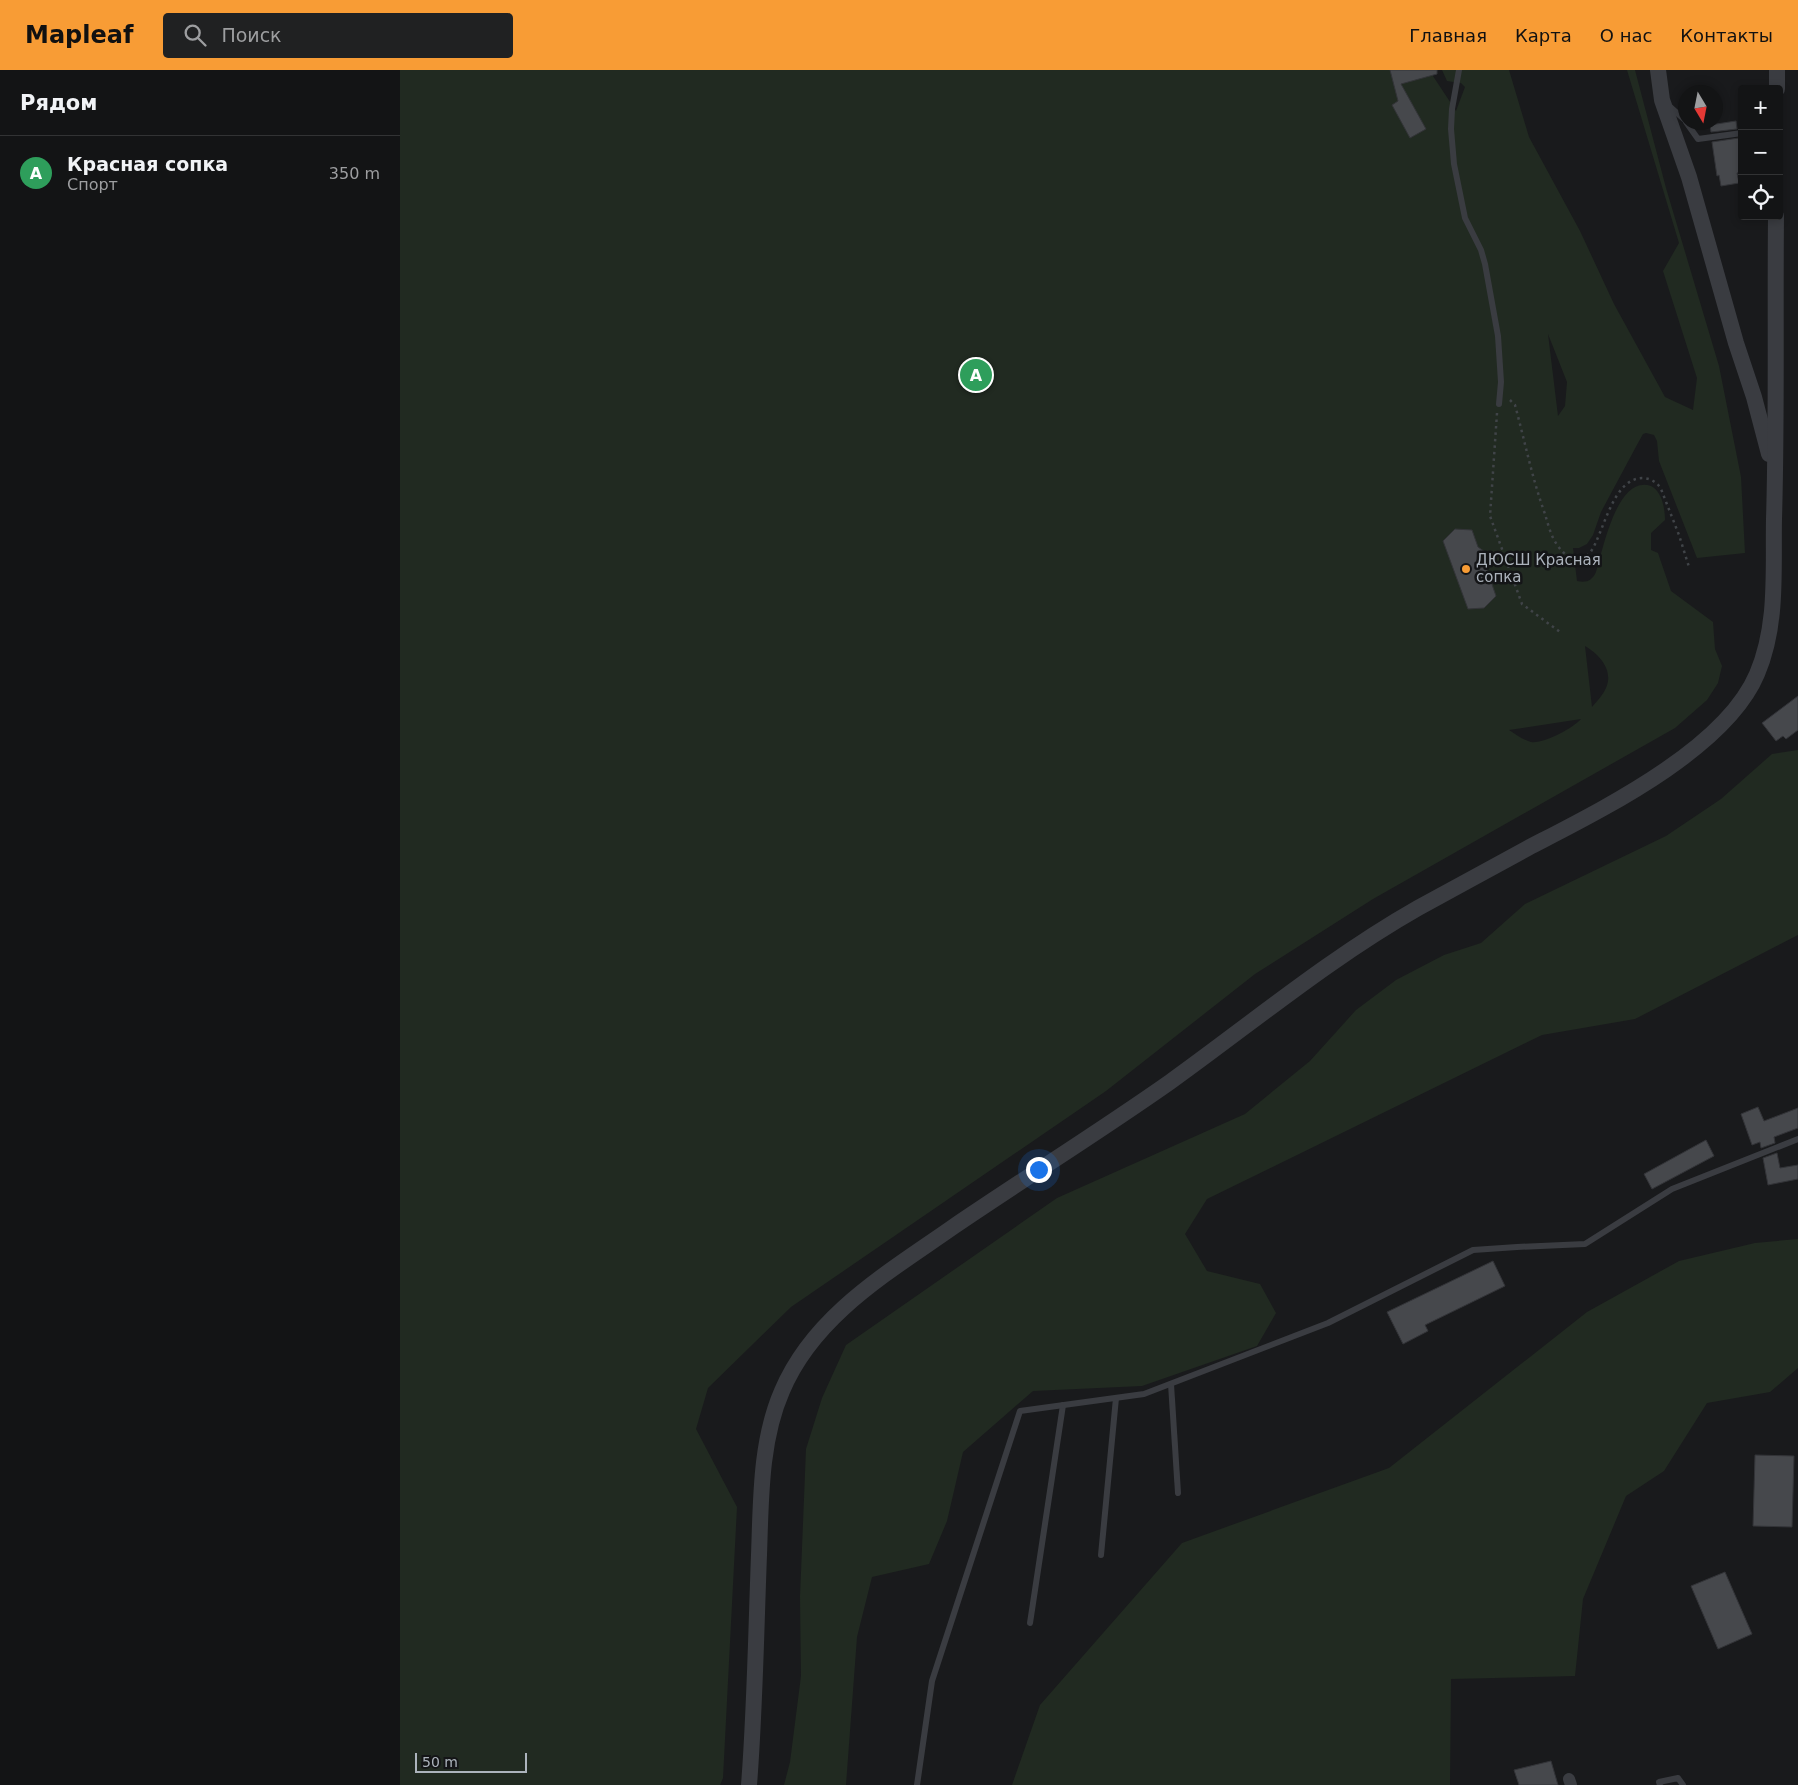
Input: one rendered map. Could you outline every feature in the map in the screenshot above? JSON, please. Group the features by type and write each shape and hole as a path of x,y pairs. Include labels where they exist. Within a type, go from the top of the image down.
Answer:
{"street":[{"path":"1658,70 1662,100 1689,176 1736,343 1754,397 1775,486"},
{"path":"1777,70 1777,85"},
{"path":"749,1785 755,1694 761,1499 767,1444 772,1416 783,1387 798,1360 821,1330 866,1287 1168,1084 1337,959 1377,932 1592,815 1658,774 1703,741 1730,717 1744,698 1756,678 1769,640 1773,597 1776,220"}],"lane":[{"path":"1459,70 1452,109 1451,129 1454,164 1466,218 1481,250 1485,264 1498,336 1501,382 1499,404"},
{"path":"1662,100 1678,115"},
{"path":"1692,130 1698,139 1738,134"},
{"path":"917,1785 932,1681 1020,1411 1144,1394 1328,1323 1473,1250 1586,1244 1672,1189 1798,1139"},
{"path":"1172,1384 1178,1492"},
{"path":"1101,1555 1116,1398"},
{"path":"1030,1623 1063,1405"},
{"path":"1660,1785 1659,1782 1678,1778 1683,1785"}],"path":[{"path":"1560,632 1522,604 1490,516 1499,404 1510,400 1514,404 1530,470 1540,500 1555,541 1566,555 1577,559 1584,558 1590,553 1620,491 1630,481 1647,478 1654,481 1660,487 1679,535 1689,567"}],"shaded area":[{"path":"400,70 1429,70 1456,111 1465,87 1461,83 1447,81 1442,70 1509,70 1529,137 1580,231 1614,304 1665,397 1693,410 1697,378 1663,271 1679,243 1627,70 1635,70 1666,188 1719,366 1741,477 1745,553 1697,558 1659,461 1657,441 1654,435 1646,433 1643,434 1601,512 1593,535 1587,544 1579,548 1573,548 1577,581 1588,581 1596,572 1613,516 1621,502 1629,491 1639,485 1655,488 1660,496 1665,520 1651,533 1651,550 1658,553 1671,591 1713,622 1715,649 1722,666 1718,683 1707,700 1675,728 1373,899 1255,974 1106,1091 791,1307 708,1388 696,1429 737,1507 723,1778 720,1785 400,1785","holes":["1548,334 1567,382 1565,406 1558,416","1585,646 1604,663 1608,675 1605,691 1592,707","1581,719 1558,735 1537,742 1525,740 1509,730"]},
{"path":"1798,750 1798,935 1635,1019 1542,1035 1207,1199 1185,1234 1207,1271 1260,1284 1276,1313 1257,1346 1142,1386 1033,1391 963,1452 947,1521 929,1564 872,1577 857,1637 846,1785 784,1785 790,1762 801,1676 800,1597 806,1449 822,1398 846,1345 1057,1198 1245,1114 1310,1061 1356,1010 1396,980 1444,955 1481,943 1525,904 1666,836 1721,799 1772,754"},
{"path":"1798,1239 1798,1368 1770,1392 1707,1403 1664,1471 1626,1496 1583,1599 1575,1676 1451,1679 1450,1785 1012,1785 1040,1705 1182,1543 1389,1468 1587,1312 1679,1261 1755,1243"}],"building":[{"path":"1390,70 1437,70 1437,74 1401,84 1426,129 1410,138 1392,105 1398,101"},
{"path":"1736,121 1737,129 1711,132 1711,130 1723,130 1723,123"},
{"path":"1738,138 1738,183 1721,186 1719,175 1717,176 1712,142"},
{"name":"ДЮСШ Красная сопка","path":"1455,529 1472,530 1478,547 1488,554 1486,567 1496,596 1484,608 1468,609 1443,541"},
{"path":"1798,696 1798,730 1786,739 1783,736 1776,741 1762,723"},
{"path":"1758,1107 1764,1121 1798,1108 1798,1128 1774,1137 1775,1143 1761,1148 1760,1142 1752,1145 1741,1114"},
{"path":"1706,1140 1714,1156 1652,1189 1644,1174"},
{"path":"1777,1153 1780,1168 1798,1165 1798,1179 1768,1185 1763,1158"},
{"path":"1493,1261 1505,1286 1425,1325 1428,1331 1403,1344 1387,1312"},
{"path":"1755,1455 1794,1456 1792,1527 1753,1526"},
{"path":"1725,1572 1752,1634 1718,1649 1691,1586"},
{"path":"1551,1761 1558,1785 1519,1785 1514,1770"}],"place":[{"name":"Красная сопка","path":"976,375"},
{"name":"ДЮСШ Красная сопка","path":"1466,569"}]}
